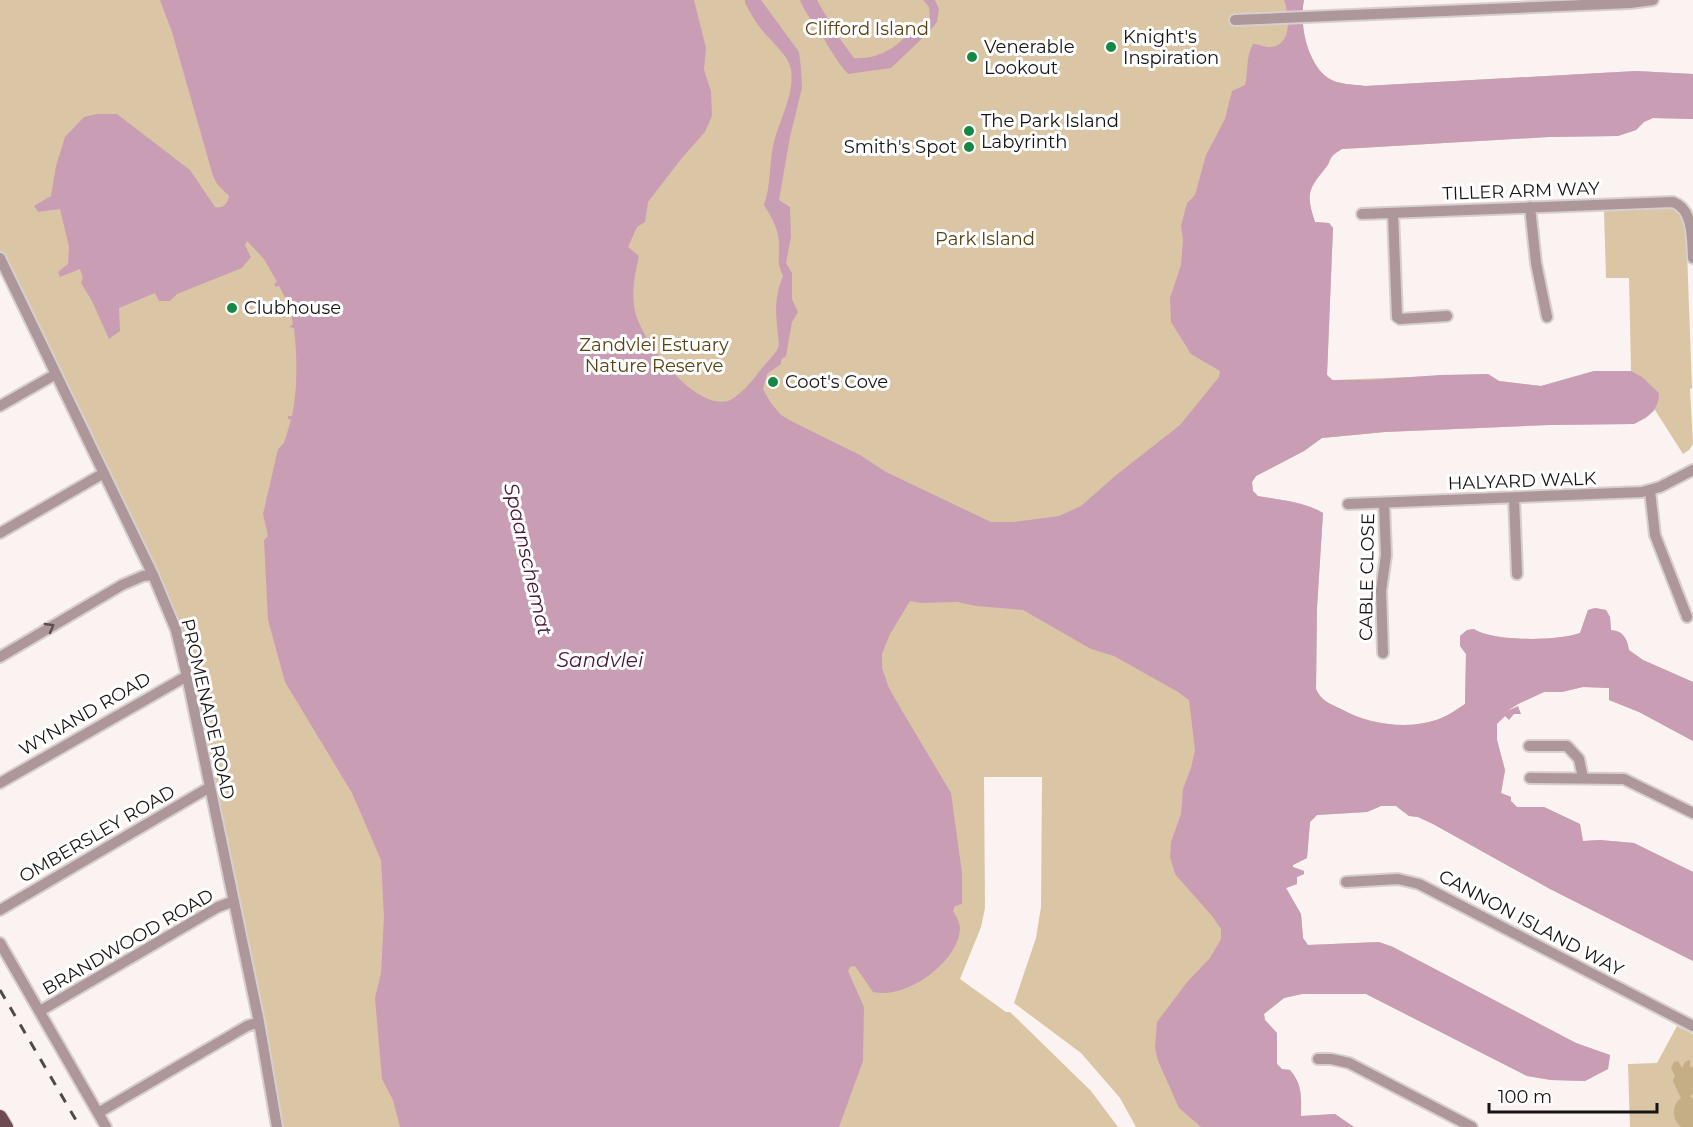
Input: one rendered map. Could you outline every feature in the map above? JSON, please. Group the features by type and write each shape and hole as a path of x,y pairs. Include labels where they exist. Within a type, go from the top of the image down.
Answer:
{"main road":[{"path":"0,1117 6,1127"}],"street":[{"path":"1235,20 1653,0"},
{"name":"TILLER ARM WAY","path":"1362,214 1673,202 1681,205 1691,217 1693,258"},
{"path":"1530,207 1536,263 1547,317"},
{"path":"1393,213 1396,314 1400,319 1447,316"},
{"name":"PROMENADE ROAD","path":"1,263 153,575 176,630 188,676 259,1022 277,1127"},
{"path":"0,406 56,374"},
{"name":"HALYARD WALK","path":"1348,504 1631,493 1650,491 1693,470"},
{"path":"0,533 104,473"},
{"path":"1650,491 1655,536 1687,617"},
{"path":"1514,498 1517,574"},
{"name":"CABLE CLOSE","path":"1383,653 1381,591 1386,555 1384,502"},
{"path":"0,657 123,585 153,575"},
{"name":"WYNAND ROAD","path":"0,783 188,676"},
{"path":"1529,746 1567,746 1579,759 1583,778"},
{"path":"1530,778 1624,779 1693,813"},
{"name":"OMBERSLEY ROAD","path":"0,910 210,787"},
{"name":"CANNON ISLAND WAY","path":"1346,882 1398,879 1419,884 1693,1026"},
{"name":"BRANDWOOD ROAD","path":"40,1011 218,907 234,901"},
{"path":"0,943 106,1127"},
{"path":"98,1113 247,1026 259,1022"},
{"path":"1318,1059 1349,1063 1472,1127"}],"green space":[{"name":"Sandvlei","path":"0,0 1304,0 1304,31 1310,53 1328,78 1341,83 1365,86 1636,71 1693,74 1693,119 1653,118 1644,122 1636,130 1618,136 1549,137 1342,149 1330,159 1310,191 1310,204 1315,222 1329,223 1333,228 1327,375 1333,380 1488,374 1499,381 1541,386 1594,371 1631,371 1629,278 1606,278 1604,211 1672,208 1681,212 1686,223 1692,388 1690,389 1693,444 1689,450 1683,454 1655,410 1634,424 1385,432 1322,438 1304,451 1256,476 1252,482 1253,491 1258,496 1299,503 1323,513 1317,608 1316,689 1326,701 1352,714 1375,722 1399,725 1424,723 1443,717 1465,704 1466,654 1460,646 1460,636 1467,630 1474,629 1496,636 1526,639 1570,636 1580,633 1588,610 1595,608 1606,610 1610,617 1611,630 1624,636 1629,650 1643,660 1693,682 1693,741 1639,712 1609,700 1609,688 1583,687 1562,692 1544,692 1518,704 1503,714 1505,716 1497,723 1497,740 1505,770 1501,793 1511,797 1511,801 1517,807 1544,807 1580,824 1583,841 1634,843 1693,872 1693,961 1550,889 1433,824 1418,817 1409,816 1396,806 1381,806 1367,812 1317,815 1310,822 1307,858 1293,865 1304,871 1304,874 1297,877 1297,884 1286,888 1301,914 1303,938 1308,945 1379,942 1393,947 1576,1043 1610,1055 1608,1069 1585,1081 1551,1080 1527,1076 1366,994 1302,994 1284,998 1264,1014 1265,1020 1277,1033 1277,1064 1282,1069 1290,1070 1297,1081 1301,1116 1335,1114 1354,1127 1136,1127 1120,1098 1081,1053 1014,1003 1036,938 1041,907 1042,777 984,777 985,908 981,927 960,979 1006,1012 1010,1012 1091,1091 1118,1127 277,1127 181,649 0,258"},
{"path":"1677,1026 1693,1034 1693,1127 1630,1127 1628,1064 1657,1063"}],"shaded area":[{"path":"1690,1060 1690,1068 1692,1066 1693,1068 1693,1094 1690,1096 1693,1099 1693,1127 1681,1127 1676,1120 1674,1109 1681,1098 1673,1081 1675,1076 1671,1068 1674,1062 1678,1061 1682,1068 1685,1062"}],"water":[{"name":"Sandvlei","path":"160,0 694,0 706,48 704,70 711,91 712,116 705,132 648,202 645,222 637,227 628,247 639,256 633,297 639,324 647,339 658,355 685,384 700,395 714,401 728,401 749,385 779,346 776,306 783,276 779,263 777,232 764,205 775,137 791,89 792,79 787,59 759,27 745,3 745,0 761,0 799,52 802,88 790,137 779,200 790,207 791,237 786,263 792,273 792,299 798,312 792,322 786,356 781,360 781,364 767,374 763,389 781,415 793,422 860,455 886,472 991,522 1015,522 1059,516 1081,506 1180,425 1219,377 1220,371 1191,354 1171,322 1170,298 1181,265 1183,240 1181,226 1187,203 1195,195 1206,155 1225,119 1232,91 1245,85 1249,54 1253,44 1272,47 1279,44 1286,34 1288,20 1284,0 1304,0 1304,31 1310,53 1328,78 1341,83 1365,86 1636,71 1693,74 1693,119 1653,118 1644,122 1636,130 1618,136 1549,137 1342,149 1332,157 1310,191 1310,204 1315,222 1329,223 1333,228 1327,375 1332,380 1488,374 1499,381 1541,386 1594,371 1631,371 1642,377 1659,393 1659,399 1652,412 1634,424 1385,432 1322,438 1304,451 1256,476 1252,482 1253,491 1258,496 1299,503 1323,513 1317,608 1316,689 1326,701 1352,714 1375,722 1399,725 1424,723 1443,717 1465,704 1466,654 1460,646 1460,636 1467,630 1474,629 1496,636 1526,639 1570,636 1580,633 1588,610 1595,608 1606,610 1610,617 1611,630 1624,636 1629,650 1643,660 1693,682 1693,741 1639,712 1609,700 1609,688 1583,687 1562,692 1544,692 1518,704 1507,711 1518,706 1521,714 1514,714 1509,720 1505,716 1497,724 1497,740 1505,770 1501,793 1511,797 1511,801 1517,807 1544,807 1580,824 1583,841 1634,843 1693,872 1693,961 1550,889 1433,824 1418,817 1409,816 1396,806 1381,806 1367,812 1317,815 1310,822 1307,858 1293,865 1304,871 1304,874 1297,877 1297,884 1286,888 1301,914 1303,938 1308,945 1379,942 1393,947 1576,1043 1610,1055 1608,1069 1585,1081 1551,1080 1527,1076 1366,994 1302,994 1284,998 1264,1014 1265,1020 1277,1033 1277,1064 1282,1069 1290,1070 1297,1081 1301,1116 1335,1114 1354,1127 1201,1127 1179,1108 1158,1061 1155,1048 1157,1022 1188,981 1210,958 1221,939 1221,929 1175,874 1170,857 1171,842 1181,814 1183,789 1195,750 1189,700 1114,656 1091,649 1023,610 957,602 910,601 890,634 882,654 882,668 889,688 951,793 962,873 962,904 955,906 953,911 960,928 951,953 941,965 915,984 900,990 886,993 873,992 855,966 850,967 848,971 864,1007 863,1061 839,1127 400,1127 393,1100 382,1079 375,998 381,973 384,917 381,860 352,793 285,682 268,620 264,540 268,536 263,514 278,449 284,443 291,420 288,416 292,416 296,382 294,328 289,327 293,324 289,305 279,286 276,287 274,284 277,282 264,259 247,241 245,245 251,257 242,268 177,294 170,301 159,301 155,293 119,308 120,331 109,339 81,283 83,278 80,269 60,277 58,272 68,264 69,247 60,209 38,212 34,206 51,196 56,166 65,137 84,117 97,114 117,114 190,170 215,207 226,203 229,196 217,184 213,176 172,32"},
{"path":"800,0 817,0 837,35 854,58 878,55 900,42 910,30 922,30 930,19 929,7 923,0 935,0 939,9 937,22 929,32 891,68 848,74"}],"railway":[{"path":"0,990 80,1127"}],"place":[{"name":"Knight's Inspiration","path":"1111,47"},
{"name":"Venerable Lookout","path":"972,57"},
{"name":"The Park Island Labyrinth","path":"969,131"},
{"name":"Smith's Spot","path":"969,147"},
{"name":"Clubhouse","path":"232,308"},
{"name":"Coot's Cove","path":"773,382"}],"park label":[{"name":"Clifford Island","path":"867,29"},
{"name":"Park Island","path":"985,239"},
{"name":"Zandvlei Estuary Nature Reserve","path":"654,355"}],"water label":[{"name":"Spaanschemat","path":"528,559"}]}
